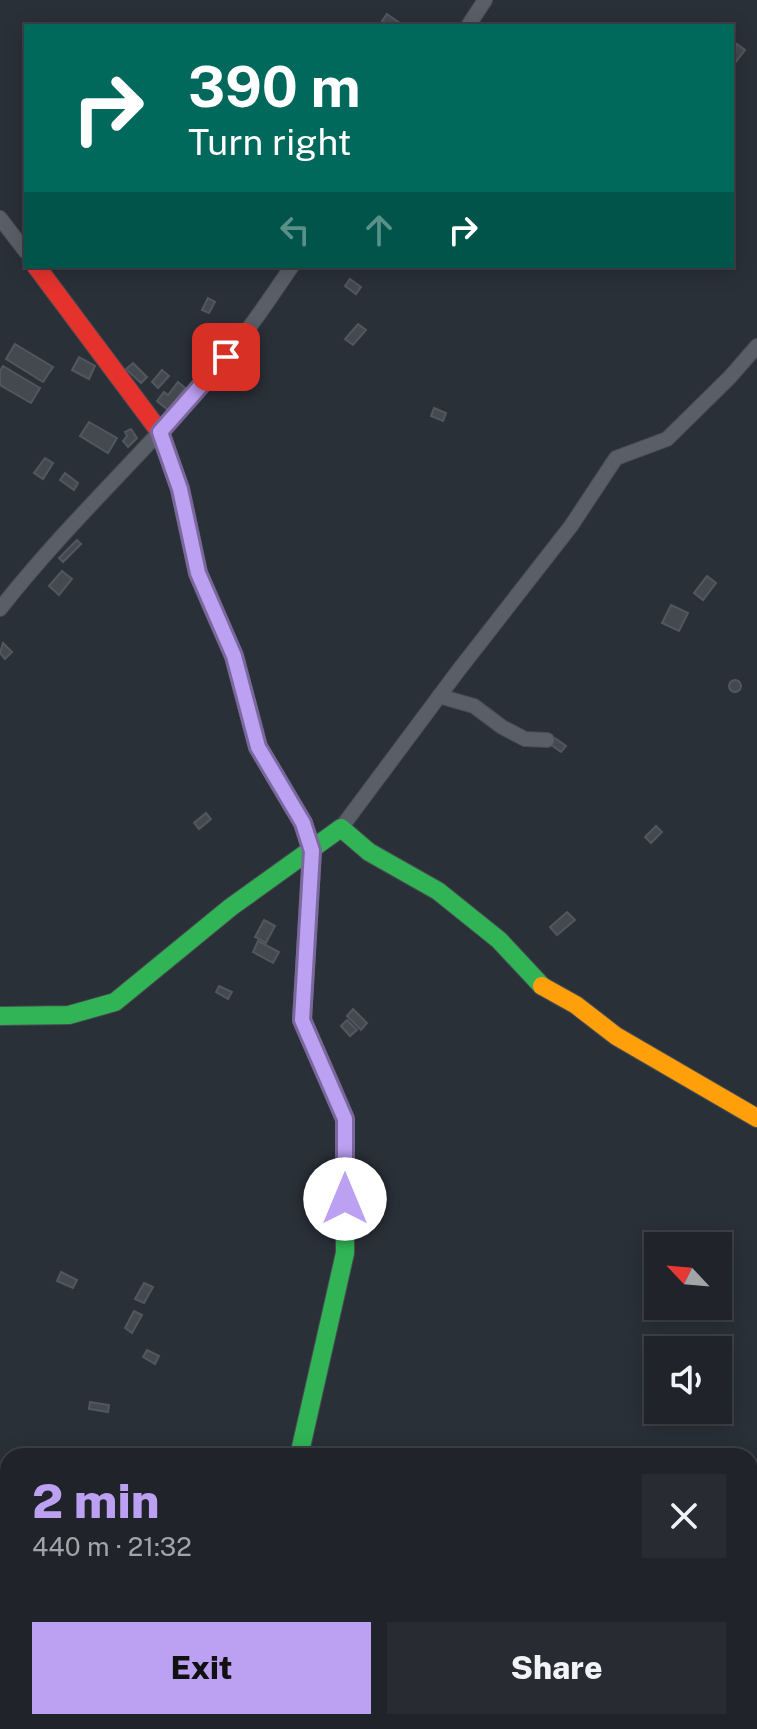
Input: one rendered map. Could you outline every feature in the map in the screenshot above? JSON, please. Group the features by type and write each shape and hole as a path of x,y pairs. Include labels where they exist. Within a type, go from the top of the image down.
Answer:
{"street":[{"path":"469,24 485,0"},
{"path":"0,218 24,249"},
{"path":"37,268 160,432 180,489 198,573 234,656 258,747 303,823 312,851 302,1020 345,1119 345,1253 301,1448"},
{"path":"0,609 32,569 213,374 253,324 291,268"},
{"path":"0,1016 69,1015 115,1002 231,907 341,828 571,526 616,458 667,439 757,346"},
{"path":"439,696 474,706 502,727 525,739 547,740"},
{"path":"341,828 369,852 438,891 499,940 542,986 576,1005 616,1036 757,1118"}],"building":[{"path":"387,14 401,24 387,24 382,21"},
{"path":"737,44 745,50 735,63 734,62"},
{"path":"350,279 361,287 356,294 345,286"},
{"path":"208,298 215,302 209,313 202,310"},
{"path":"358,324 366,330 353,345 345,339"},
{"path":"15,344 53,367 43,382 6,359"},
{"path":"79,357 95,366 89,379 72,370"},
{"path":"133,363 147,377 141,383 126,369"},
{"path":"3,366 40,388 31,403 0,385"},
{"path":"162,370 169,376 158,388 152,382"},
{"path":"178,382 185,388 168,410 157,401 164,392 168,395"},
{"path":"434,408 446,413 443,421 431,416"},
{"path":"89,422 117,438 108,453 80,436"},
{"path":"131,429 137,438 128,447 123,441 127,436 125,432"},
{"path":"45,458 53,463 43,479 34,473"},
{"path":"65,473 78,483 74,490 60,480"},
{"path":"77,540 81,544 63,562 59,558"},
{"path":"62,571 72,579 59,595 49,586"},
{"path":"707,576 716,583 703,600 694,593"},
{"path":"671,605 688,613 679,631 662,623"},
{"path":"3,643 12,652 5,659 0,653"},
{"path":"735,680 741,686 735,692 729,686"},
{"path":"555,738 566,746 561,752 550,744"},
{"path":"206,813 211,819 199,829 194,823"},
{"path":"656,826 662,832 651,843 645,837"},
{"path":"567,912 575,920 557,935 550,927"},
{"path":"264,920 275,926 266,943 255,937"},
{"path":"258,941 279,952 273,963 253,952"},
{"path":"219,986 232,992 228,999 216,992"},
{"path":"353,1009 367,1023 361,1030 347,1016"},
{"path":"347,1020 357,1030 350,1036 341,1026"},
{"path":"61,1272 77,1280 73,1288 57,1281"},
{"path":"144,1283 153,1287 144,1303 135,1299"},
{"path":"134,1311 142,1315 132,1333 125,1328"},
{"path":"147,1350 159,1356 155,1364 143,1357"},
{"path":"90,1402 109,1405 108,1412 89,1409"}],"traffic: fast":[{"path":"0,1016 69,1015 115,1002 231,907 341,828 369,852 438,891 499,940 542,986"},
{"path":"301,1448 345,1253 345,1119 332,1088"}],"traffic: slow":[{"path":"211,604 234,656 258,747 303,823 312,851 302,1020 332,1088"},
{"path":"542,986 576,1005 616,1036 757,1118"}],"traffic: jam":[{"path":"37,268 160,432 180,489 198,573 211,604"}],"route":[{"path":"226,357 160,432 180,489 198,573 234,656 258,747 303,823 312,851 302,1020 345,1119 345,1199"}]}
